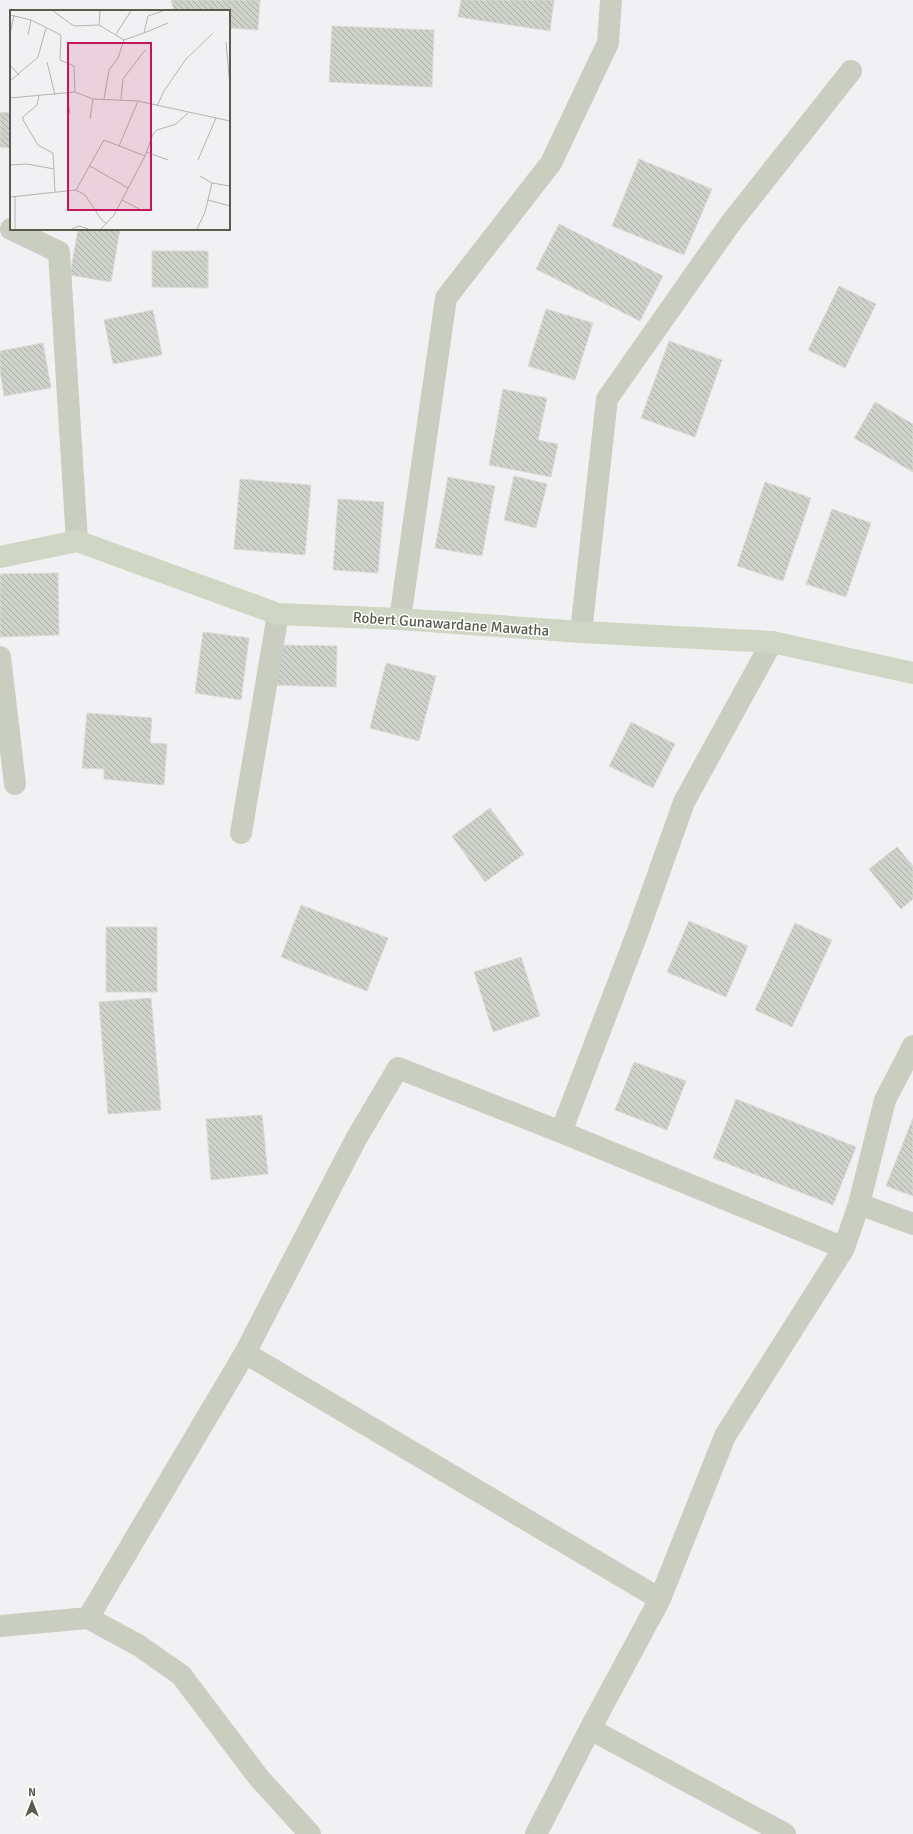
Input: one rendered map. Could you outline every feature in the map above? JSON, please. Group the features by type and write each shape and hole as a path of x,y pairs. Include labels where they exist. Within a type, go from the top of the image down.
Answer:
{"street":[{"path":"400,619 446,298 551,163 608,43 611,0"},
{"path":"581,632 607,400 730,224 850,71"},
{"path":"0,223 10,228"},
{"path":"0,557 77,541 59,252 13,230"},
{"name":"Robert Gunawardane Mawatha","path":"77,541 278,614 400,619 581,632 772,642 913,673"},
{"path":"241,834 278,614"},
{"path":"561,1132 637,934 684,802 772,642"},
{"path":"0,656 15,784"},
{"path":"536,1834 660,1598 725,1436 844,1248 859,1204 885,1100 913,1046"},
{"path":"88,1618 245,1353 356,1139 398,1068 561,1132 844,1248"},
{"path":"859,1204 913,1224"},
{"path":"245,1353 660,1598"},
{"path":"0,1626 88,1618 138,1645 181,1675 259,1778 310,1834"},
{"path":"590,1729 785,1834"}],"building":[{"path":"171,0 260,0 258,30 230,28 230,10 174,10"},
{"path":"461,0 554,0 550,31 458,17"},
{"path":"332,26 434,30 432,87 329,82"},
{"path":"0,112 10,113 10,148 0,147"},
{"path":"639,159 712,189 684,255 612,226"},
{"path":"559,224 663,276 640,321 536,269"},
{"path":"78,230 120,230 111,282 70,275"},
{"path":"152,251 208,251 208,288 152,287"},
{"path":"839,286 876,304 845,368 808,350"},
{"path":"546,309 593,323 575,380 528,366"},
{"path":"153,310 162,355 113,364 104,320"},
{"path":"669,341 722,360 695,437 641,418"},
{"path":"43,343 51,388 4,396 0,371 0,351"},
{"path":"503,389 547,398 538,440 558,444 551,477 489,465"},
{"path":"875,402 913,424 913,472 854,438"},
{"path":"514,476 547,484 536,528 504,520"},
{"path":"448,477 495,486 482,556 435,548"},
{"path":"240,479 311,485 305,555 234,549"},
{"path":"765,482 811,498 783,581 737,566"},
{"path":"338,499 384,502 378,573 333,570"},
{"path":"832,509 871,523 846,597 806,584"},
{"path":"58,573 59,635 0,637 0,574"},
{"path":"203,632 249,638 241,700 195,693"},
{"path":"271,645 337,646 336,687 271,685"},
{"path":"386,663 436,676 419,741 370,728"},
{"path":"87,713 152,718 150,743 167,744 164,785 104,779 104,769 82,768"},
{"path":"631,722 675,744 653,788 609,766"},
{"path":"490,808 524,854 485,882 452,836"},
{"path":"897,847 913,866 913,899 901,909 869,869"},
{"path":"301,905 388,938 367,991 281,957"},
{"path":"689,921 748,946 726,997 667,972"},
{"path":"795,923 832,940 792,1027 755,1010"},
{"path":"106,927 157,927 157,992 106,992"},
{"path":"521,957 540,1016 493,1032 474,972"},
{"path":"151,998 161,1110 108,1114 99,1002"},
{"path":"634,1062 686,1081 667,1130 615,1110"},
{"path":"736,1099 856,1147 833,1205 713,1158"},
{"path":"262,1115 268,1174 211,1180 206,1119"},
{"path":"913,1118 913,1196 886,1186"}]}
